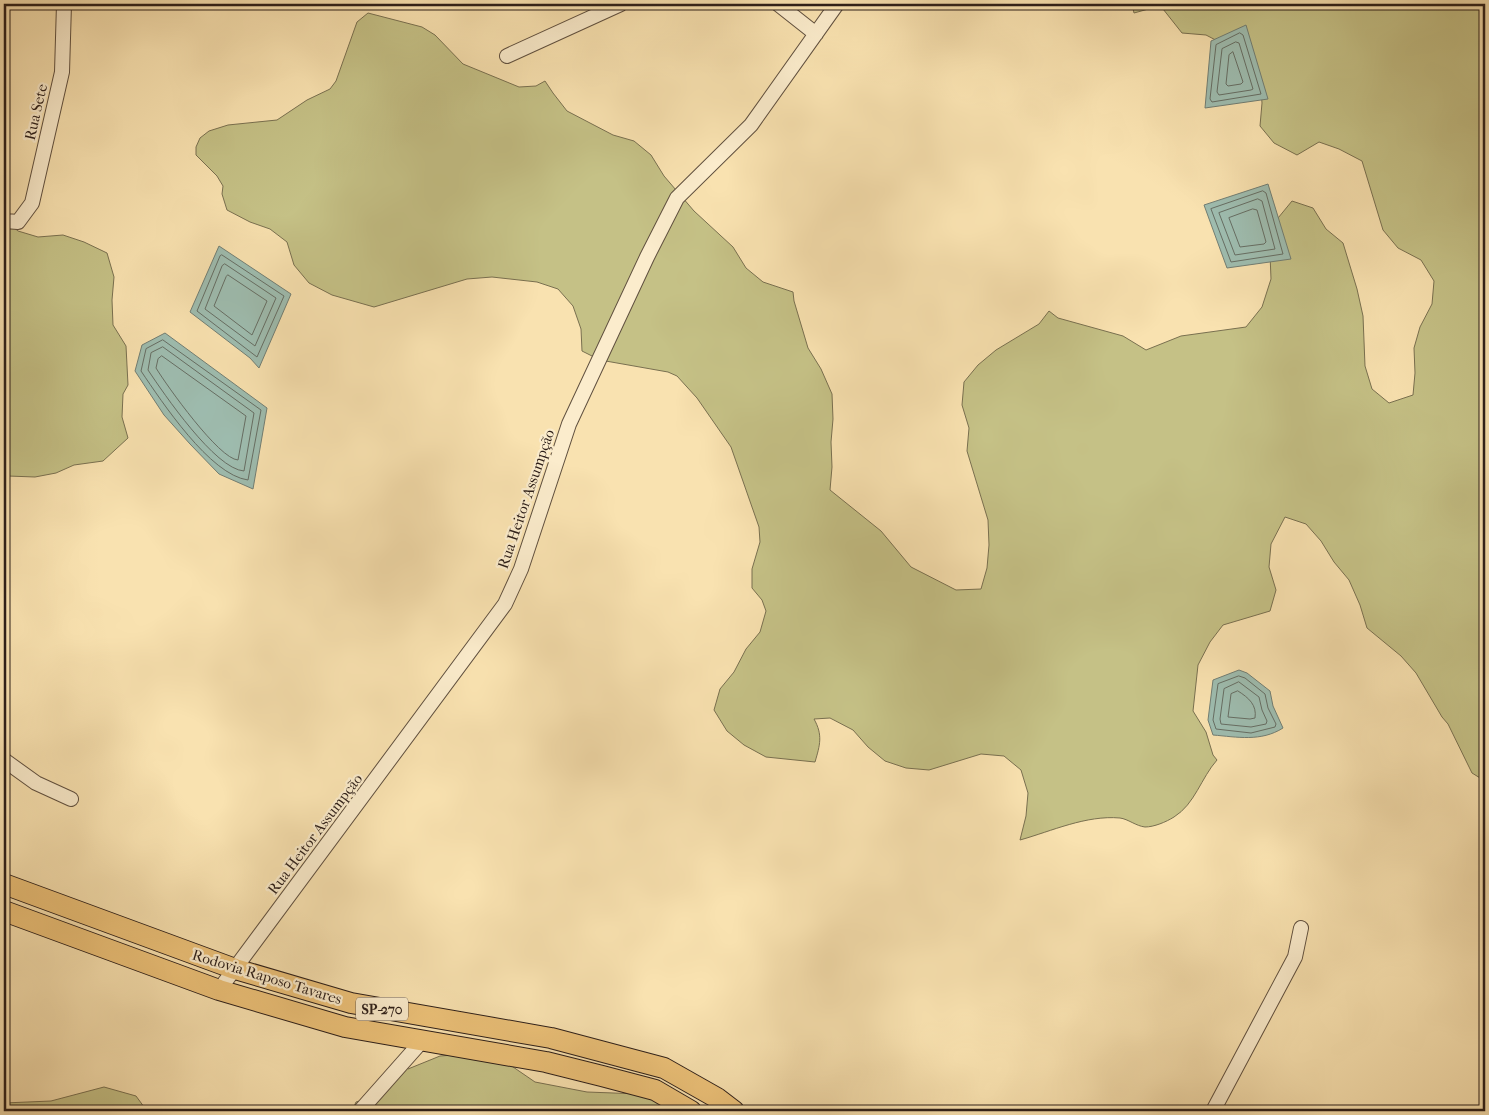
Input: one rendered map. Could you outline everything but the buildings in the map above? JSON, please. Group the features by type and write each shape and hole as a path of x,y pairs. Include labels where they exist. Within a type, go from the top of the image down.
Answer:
{"highway":[{"name":"Rodovia Raposo Tavares","path":"4,884 235,970 351,1003 551,1038 664,1068 717,1098 734,1111"},
{"name":"Rodovia Raposo Tavares","path":"4,911 219,990 345,1027 546,1062 655,1090 691,1111"}],"street":[{"name":"Rua Sete","path":"4,219 5,221 18,222 32,203 62,72 64,4"},
{"path":"507,56 621,4"},
{"path":"778,4 816,34"},
{"name":"Rua Heitor Assumpção","path":"219,990 505,604 521,569 569,424 647,257 677,198 751,125 837,4"},
{"path":"4,760 36,784 71,799"},
{"path":"1213,1111 1296,957 1301,928"},
{"path":"360,1111 422,1041"}],"shaded area":[{"path":"1132,4 1482,4 1485,10 1485,781 1472,773 1448,724 1416,673 1401,656 1367,628 1360,605 1349,580 1334,562 1321,541 1306,524 1285,517 1271,544 1269,567 1276,590 1270,611 1223,625 1210,642 1198,665 1193,711 1206,732 1213,755 1217,760 1193,798 1181,812 1167,821 1145,827 1120,818 1095,819 1069,824 1020,840 1026,816 1028,793 1021,770 1004,756 981,754 929,770 906,768 885,761 868,747 853,730 830,718 814,719 820,735 815,762 766,757 744,745 727,731 714,710 720,689 734,672 746,649 760,632 766,611 762,600 752,588 752,569 760,542 759,527 731,447 697,398 677,376 668,372 600,360 582,351 581,329 573,306 558,289 537,282 492,277 467,279 374,307 332,295 309,283 294,265 287,242 270,229 250,222 227,210 222,194 223,186 217,176 196,155 196,147 200,138 209,131 228,125 277,120 307,100 330,89 336,81 357,22 368,13 422,27 435,35 463,64 519,87 536,86 545,81 567,111 613,135 634,141 651,155 664,176 694,211 733,247 746,268 763,282 793,292 808,348 821,369 832,394 832,467 830,490 881,531 911,567 956,590 981,589 987,568 989,545 988,520 967,451 969,428 962,405 964,382 978,365 996,350 1039,324 1049,311 1058,318 1123,336 1146,350 1181,336 1246,327 1262,307 1271,279 1269,229 1292,201 1313,208 1326,229 1343,243 1363,316 1365,366 1372,389 1389,403 1413,395 1415,373 1414,348 1420,327 1432,304 1434,281 1421,260 1398,248 1383,230 1362,161 1339,149 1319,142 1297,155 1274,143 1260,126 1262,103 1260,78 1229,47 1206,35 1182,33 1163,9 1152,8 1134,13"},
{"path":"4,219 18,231 38,237 63,235 107,253 114,277 112,300 113,325 126,346 128,385 123,394 122,417 128,438 103,461 74,465 56,473 35,477 4,475"},
{"path":"483,1053 500,1058 535,1082 587,1092 667,1095 681,1111 352,1111 356,1102 380,1095 406,1067 408,1069 440,1056"},
{"path":"104,1087 136,1096 147,1111 4,1111 4,1103 51,1101"}],"water":[{"path":"1246,25 1268,99 1205,108 1211,41"},
{"path":"1268,184 1291,259 1227,268 1204,205"},
{"path":"219,246 291,294 259,368 250,358 190,312"},
{"path":"165,333 267,408 253,489 219,474 164,415 135,371 142,345"},
{"path":"1239,670 1247,673 1270,691 1273,706 1283,728 1266,735 1249,738 1213,735 1208,720 1213,680"}]}
